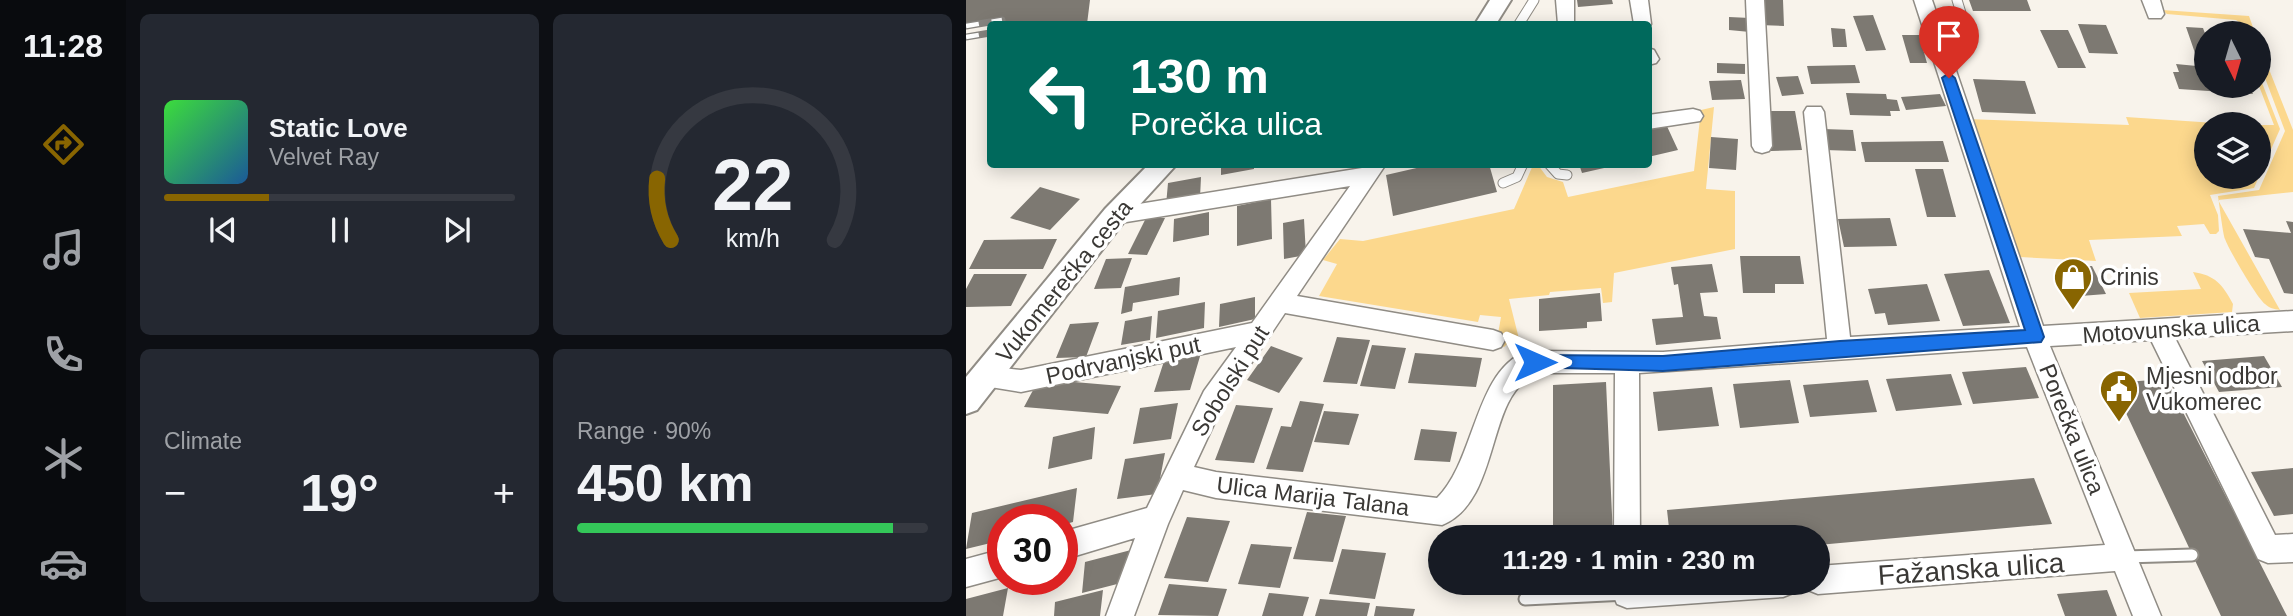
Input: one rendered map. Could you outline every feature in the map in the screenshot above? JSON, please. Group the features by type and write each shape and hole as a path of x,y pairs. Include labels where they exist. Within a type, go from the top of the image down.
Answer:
{"street":[{"path":"1487,21 1501,0"},
{"path":"1565,0 1566,21"},
{"path":"1639,0 1642,21"},
{"path":"1755,0 1762,146"},
{"name":"Porečka ulica","path":"1923,0 2035,337 2147,616"},
{"path":"1814,112 1840,348"},
{"path":"1652,121 1693,116"},
{"name":"Vukomerečka cesta","path":"966,400 1114,216 1161,168"},
{"path":"1114,216 1372,170"},
{"name":"Sobolski put","path":"1120,616 1156,519 1213,399 1372,170"},
{"path":"1281,303 1493,340"},
{"name":"Motovunska ulica","path":"1527,362 1663,363 1840,348 2293,321"},
{"path":"2158,329 2272,549"},
{"name":"Podrvanjski put","path":"986,377 1020,381 1259,332"},
{"name":"Ulica Marija Talana","path":"1175,476 1216,485 1442,512 1453,504 1468,476 1505,382 1527,362"},
{"path":"1627,363 1627,525"},
{"path":"1078,541 1156,519"},
{"name":"Fažanska ulica","path":"1830,579 2124,557"},
{"path":"966,573 987,567"},
{"path":"1628,598 1659,595"}],"lane":[{"path":"1521,21 1534,0"},
{"path":"1957,0 1961,13"},
{"path":"1503,183 1516,178 1522,168"},
{"path":"1553,168 1559,174 1567,175"},
{"path":"2124,557 2192,555"},
{"path":"1525,598 1628,598"}],"shaded area":[{"path":"2162,10 2249,16 2251,21 2238,21 2167,14"},
{"path":"2272,77 2293,130 2293,192 2219,200 2218,196 2271,189 2271,163 2285,131 2272,96"},
{"path":"2264,98 2268,98 2280,129 2271,150 2271,125 2274,125"},
{"path":"1714,107 1706,189 1735,191 1735,249 1614,273 1612,302 1603,303 1601,288 1509,299 1521,347 1509,342 1504,347 1496,345 1501,317 1480,315 1478,322 1319,296 1337,264 1323,260 1340,239 1363,241 1514,209 1532,168 1540,168 1547,177 1563,182 1568,197 1694,171 1701,110"},
{"path":"2126,117 2194,122 2194,189 2248,189 2210,195 2218,215 2219,231 2210,234 2204,224 2177,226 2182,236 2089,240 2096,261 2020,257 1967,119 2129,125"},
{"path":"2219,201 2280,310 2261,300 2237,263 2224,236"},
{"path":"2193,272 2213,278 2222,286 2233,304 2232,312 2140,318 2129,293 2201,289"}],"building":[{"path":"966,0 1090,0 1087,21 1002,21 1003,17 966,24"},
{"path":"1577,0 1612,0 1613,4 1578,7"},
{"path":"1759,0 1783,0 1784,26 1759,25"},
{"path":"1969,0 2027,0 2031,11 1973,11"},
{"path":"1873,15 1886,50 1866,51 1853,16"},
{"path":"1729,17 1750,18 1750,32 1729,30"},
{"path":"2078,24 2106,25 2118,54 2089,53"},
{"path":"2186,27 2194,27 2194,50"},
{"path":"1831,28 1845,29 1847,47 1833,47"},
{"path":"2040,30 2068,30 2086,68 2058,68"},
{"path":"1902,35 1919,35 1927,63 1910,63"},
{"path":"1717,63 1745,64 1745,74 1717,73"},
{"path":"2176,64 2194,66 2194,90 2179,89 2173,72 2179,72"},
{"path":"1855,65 1860,83 1811,84 1807,66"},
{"path":"1798,76 1804,94 1782,96 1776,77"},
{"path":"1973,79 2025,81 2036,114 1982,112"},
{"path":"1741,80 1745,99 1712,100 1709,81"},
{"path":"1846,93 1886,94 1887,99 1897,100 1900,111 1890,111 1891,116 1850,115"},
{"path":"1940,94 1946,106 1906,110 1901,97"},
{"path":"1765,111 1795,111 1802,150 1771,151"},
{"path":"1665,122 1678,150 1652,156 1652,125"},
{"path":"1823,129 1853,130 1856,151 1825,150"},
{"path":"1711,137 1738,139 1736,170 1709,168"},
{"path":"1943,141 1949,162 1865,162 1861,142"},
{"path":"1221,168 1254,168 1254,169 1221,175"},
{"path":"1417,168 1490,168 1497,192 1393,216 1386,175"},
{"path":"1580,168 1604,168 1582,173"},
{"path":"1915,169 1943,169 1956,217 1927,217"},
{"path":"1201,177 1200,198 1166,205 1168,183"},
{"path":"1040,187 1080,199 1050,230 1010,218"},
{"path":"1271,199 1272,239 1237,246 1237,206"},
{"path":"1209,212 1209,235 1173,242 1174,219"},
{"path":"1146,218 1165,218 1147,255 1128,254"},
{"path":"1890,218 1897,246 1844,247 1838,219"},
{"path":"1304,219 1306,255 1284,259 1283,223"},
{"path":"2286,221 2293,222 2293,294 2284,293 2269,259 2255,257 2243,229 2291,233"},
{"path":"1057,239 1043,269 969,269 984,240"},
{"path":"1740,256 1800,256 1804,284 1775,284 1775,293 1743,293"},
{"path":"1132,258 1121,288 1094,289 1106,259"},
{"path":"1712,264 1718,292 1700,293 1704,316 1717,317 1721,339 1656,345 1652,319 1683,317 1678,284 1674,285 1671,267"},
{"path":"2092,266 2106,294 2068,297 2055,269"},
{"path":"1989,270 2010,323 1963,326 1944,274"},
{"path":"974,274 1027,274 1011,306 966,307 966,289"},
{"path":"1180,277 1179,295 1133,303 1132,311 1121,314 1125,287"},
{"path":"1927,284 1940,321 1888,325 1885,313 1875,314 1868,289"},
{"path":"1600,293 1602,321 1587,322 1587,328 1539,331 1539,299"},
{"path":"1255,297 1255,319 1219,327 1220,304"},
{"path":"1205,302 1204,328 1156,338 1158,311"},
{"path":"1152,316 1150,340 1121,345 1125,321"},
{"path":"1099,322 1086,357 1056,358 1070,324"},
{"path":"1337,337 1370,340 1357,384 1323,382"},
{"path":"1372,345 1406,348 1395,389 1360,386"},
{"path":"1271,346 1303,358 1279,393 1247,380"},
{"path":"1201,353 1190,390 1154,392 1166,355"},
{"path":"1415,353 1482,358 1476,387 1408,383"},
{"path":"2264,356 2282,387 2219,392 2202,361"},
{"path":"2026,367 2039,398 1973,404 1962,372"},
{"path":"1951,374 1962,405 1896,411 1886,379"},
{"path":"1039,379 1121,386 1108,414 1024,407"},
{"path":"2166,379 2287,616 2221,616 2112,383"},
{"path":"1790,380 1799,423 1740,428 1733,384"},
{"path":"1868,380 1877,412 1810,417 1803,385"},
{"path":"1606,382 1612,525 1553,525 1553,385"},
{"path":"1712,387 1719,426 1658,431 1653,392"},
{"path":"1300,401 1324,404 1303,472 1266,469 1281,426 1291,427"},
{"path":"1178,403 1171,439 1133,444 1140,408"},
{"path":"1236,405 1273,408 1254,463 1215,460"},
{"path":"1324,411 1359,414 1349,445 1314,442"},
{"path":"1095,427 1092,459 1048,469 1053,437"},
{"path":"1421,429 1457,432 1450,462 1414,460"},
{"path":"1165,453 1157,494 1117,499 1125,459"},
{"path":"2293,468 2293,514 2274,516 2251,472"},
{"path":"2034,478 2052,524 1830,544 1830,525 1669,525 1667,510"},
{"path":"1077,488 1075,504 1010,504"},
{"path":"987,509 987,544 966,549 972,513"},
{"path":"1307,512 1346,516 1333,562 1293,559"},
{"path":"1187,517 1230,521 1208,582 1164,578"},
{"path":"1251,544 1292,547 1280,588 1238,584"},
{"path":"1342,549 1386,553 1375,599 1329,594"},
{"path":"1131,550 1129,581 1082,593 1085,562"},
{"path":"1169,584 1227,589 1218,616 1158,615"},
{"path":"1103,590 1100,616 1054,616 1055,602"},
{"path":"2107,590 2117,616 2065,616 2057,594"},
{"path":"1269,593 1309,597 1303,616 1262,616"},
{"path":"987,594 1007,595 1003,616 966,616 966,599"},
{"path":"1320,599 1370,603 1367,616 1315,616"},
{"path":"1376,606 1415,609 1413,616 1374,616"}],"railway":[{"path":"996,21 1002,20"},
{"path":"966,26 987,22"},
{"path":"966,37 987,34"}],"place":[{"name":"Crinis","path":"2073,311"},
{"name":"Mjesni odbor Vukomerec","path":"2119,423"}],"route":[{"path":"1535,362 1663,363 1840,348 2035,337 1949,78"}]}
